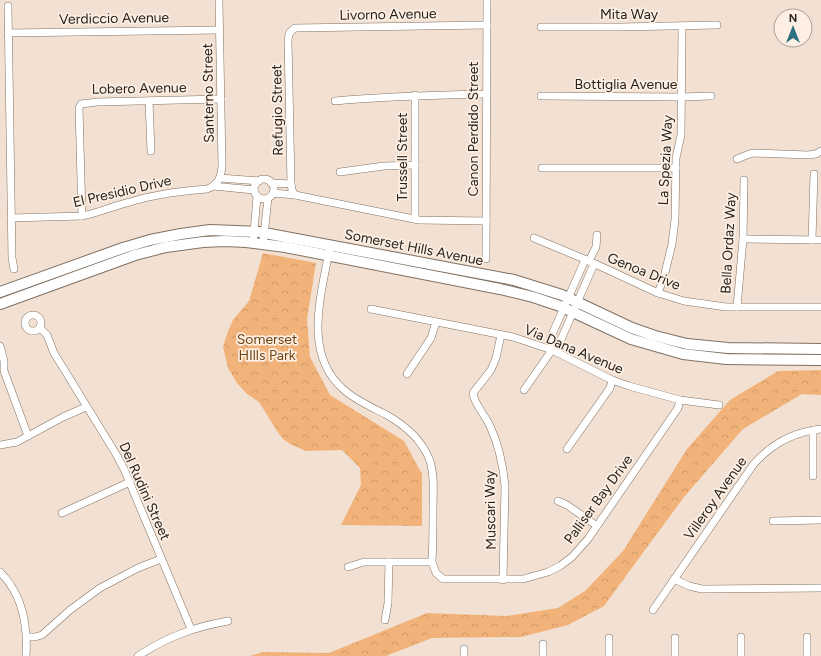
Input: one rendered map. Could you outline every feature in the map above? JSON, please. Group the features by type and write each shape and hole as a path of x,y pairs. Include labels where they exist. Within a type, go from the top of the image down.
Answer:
{"main road":[{"name":"Somerset Hills Avenue","path":"0,292 123,248 150,240 210,230 259,232 514,280 550,291 615,333 683,354 726,359 821,360"},
{"name":"Somerset Hills Avenue","path":"0,304 149,251 202,242 225,241 258,244 328,256 518,293 547,301 570,305 655,336 687,344 728,348 821,349"}],"street":[{"name":"Canon Perdido Street","path":"486,259 487,0"},
{"name":"Santerno Street","path":"217,182 222,166 219,2"},
{"path":"8,6 11,218 12,258 14,269"},
{"name":"Livorno Avenue","path":"291,30 300,28 487,25"},
{"name":"Mita Way","path":"541,27 682,27 717,25"},
{"name":"La Spezia Way","path":"658,293 664,278 672,244 675,220 676,158 682,135 682,27"},
{"name":"Verdiccio Avenue","path":"8,33 219,30"},
{"name":"Refugio Street","path":"291,30 288,39 293,190"},
{"path":"335,101 371,97 487,94"},
{"name":"Trussell Street","path":"415,95 415,219"},
{"name":"Bottiglia Avenue","path":"541,96 711,96"},
{"name":"Lobero Avenue","path":"82,216 79,108 82,104 92,102 221,99"},
{"path":"149,101 151,151"},
{"path":"737,159 752,154 816,154 821,151"},
{"path":"340,172 384,166 415,165"},
{"path":"542,168 676,168"},
{"path":"812,240 814,174"},
{"path":"258,244 259,232 255,186 259,181 265,180 293,190 415,219 432,221 486,221"},
{"name":"Bella Ordaz Way","path":"737,307 743,239 744,180"},
{"name":"El Presidio Drive","path":"11,218 82,216 158,195 207,188 217,182 259,181"},
{"name":"El Presidio Drive","path":"217,182 256,193"},
{"path":"259,232 273,188 271,183"},
{"path":"256,193 262,199 293,190"},
{"path":"524,390 552,350 559,344 570,305 596,247 597,235"},
{"name":"Genoa Drive","path":"534,238 658,293 696,303 726,307 821,308"},
{"path":"743,239 821,240"},
{"path":"330,245 317,319 318,338 323,358 332,376 343,389 361,402 402,424 417,439 424,450 432,470 434,488 432,562 364,562 348,567"},
{"name":"Via Dana Avenue","path":"371,309 530,342 552,350 612,380 654,394 680,400 719,405"},
{"path":"407,374 432,338 436,322"},
{"name":"Del Rudini Street","path":"40,328 46,335 54,353 116,454 130,482 191,629"},
{"name":"Muscari Way","path":"501,335 496,358 491,370 473,393 473,399 482,412 495,437 501,455 505,493 503,580"},
{"path":"0,346 4,361 2,369 28,436"},
{"path":"567,449 610,388 612,380"},
{"name":"Palliser Bay Drive","path":"432,562 434,570 439,576 448,580 524,579 548,572 560,566 580,549 597,526 678,408 680,400"},
{"path":"0,445 17,442 63,417 86,407"},
{"name":"Villeroy Avenue","path":"652,610 750,469 760,457 782,440 802,432 821,429"},
{"path":"813,430 813,476"},
{"path":"62,513 130,482"},
{"path":"558,501 568,505 597,526"},
{"path":"773,521 821,520"},
{"path":"27,637 42,635 70,610 100,588 138,568 161,559"},
{"path":"385,620 388,603 389,562"},
{"path":"0,572 9,583 19,600 25,619 27,637 26,656"},
{"path":"674,579 689,586 702,589 821,588"},
{"path":"138,656 162,641 191,629 228,621"},
{"path":"807,636 807,656"},
{"path":"741,637 741,656"},
{"path":"609,638 609,656"},
{"path":"675,638 675,656"},
{"path":"543,644 543,656"}],"green space":[{"name":"Somerset HIlls Park","path":"263,253 316,263 307,319 310,357 330,395 404,441 422,474 422,526 341,525 361,485 360,468 342,450 306,451 283,439 259,402 247,394 237,383 228,368 223,347 233,320 249,301"},
{"path":"821,370 821,395 802,394 743,429 684,497 604,606 568,625 521,637 432,638 386,656 250,656 263,652 329,653 427,613 506,616 558,608 585,591 623,551 687,449 730,400 778,371"}]}
